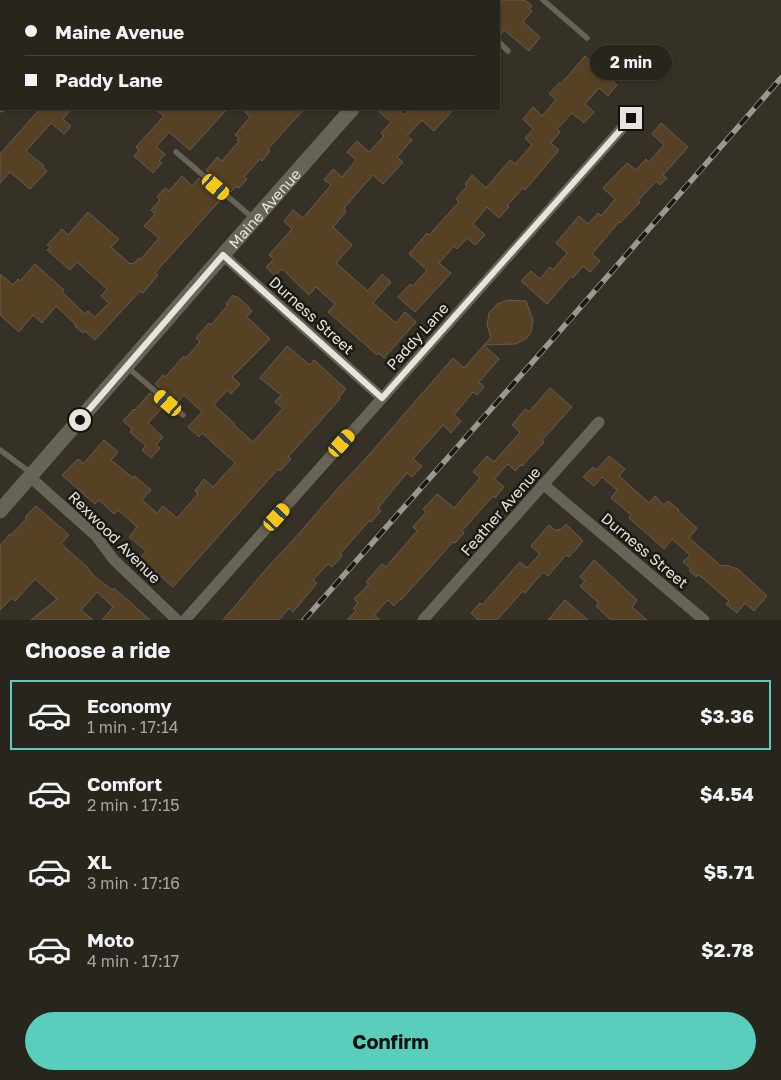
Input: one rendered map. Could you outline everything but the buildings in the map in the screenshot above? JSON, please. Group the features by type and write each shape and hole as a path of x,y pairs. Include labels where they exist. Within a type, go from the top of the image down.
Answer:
{"street":[{"name":"Maine Avenue","path":"0,511 351,110"},
{"name":"Paddy Lane","path":"185,620 631,118"},
{"name":"Durness Street","path":"223,255 382,398"},
{"name":"Feather Avenue","path":"423,620 599,422"},
{"name":"Rexwood Avenue","path":"32,476 96,536 114,560 177,620"},
{"name":"Durness Street","path":"543,484 704,620"}],"lane":[{"path":"543,0 587,38"},
{"path":"500,43 508,50"},
{"path":"176,152 254,220"},
{"path":"126,366 182,415"},
{"path":"0,450 32,476"}],"railway":[{"path":"304,620 781,78"}],"route":[{"path":"80,420 223,255 382,398 631,118"}]}
